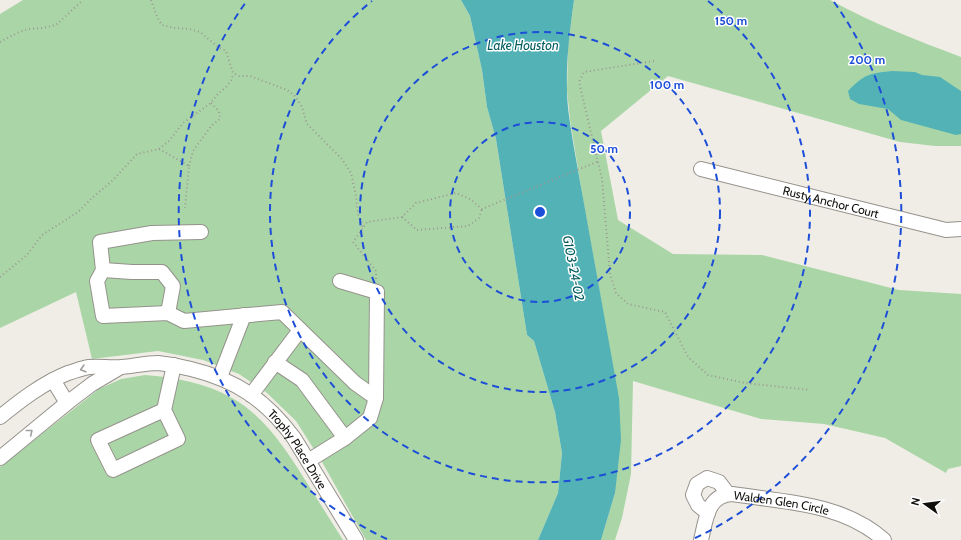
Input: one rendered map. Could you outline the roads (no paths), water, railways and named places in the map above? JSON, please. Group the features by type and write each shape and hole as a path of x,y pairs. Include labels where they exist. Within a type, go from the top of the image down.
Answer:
{"street":[{"name":"Rusty Anchor Court","path":"701,169 946,230 961,229"},
{"path":"201,232 152,233 100,242 103,270 97,281 103,316 168,313 184,321 282,312 355,383 376,398"},
{"path":"103,270 162,272 173,286 168,313"},
{"path":"308,461 345,438 370,418 376,398 377,292 340,281"},
{"path":"220,377 244,315"},
{"path":"251,395 300,330"},
{"path":"276,362 302,380 345,438"},
{"name":"Trophy Place Drive","path":"0,418 27,396 53,380 88,367 121,367 159,363 174,365 220,377 251,395 270,410 283,423 294,438 356,540"},
{"path":"164,410 98,440 113,470 178,439 164,410 174,365"},
{"path":"0,458 92,384 121,367"},
{"path":"53,380 67,403"},
{"path":"708,513 698,506 693,495 697,484 707,478 719,482 728,494"},
{"name":"Walden Glen Circle","path":"701,540 708,513 713,502 728,494 829,510 861,523 884,540"}],"water":[{"name":"Lake Houston","path":"461,0 574,0 567,67 568,111 619,398 621,440 615,493 601,540 538,540 558,493 562,453 555,412 534,341 527,335 496,139 487,107 482,70 470,16"},
{"path":"892,71 915,72 922,75 940,77 961,91 961,134 956,135 901,120 888,109 859,104 850,99 848,91 858,81 872,74"}],"water label":[{"name":"G103-24-02","path":"574,268"}]}
